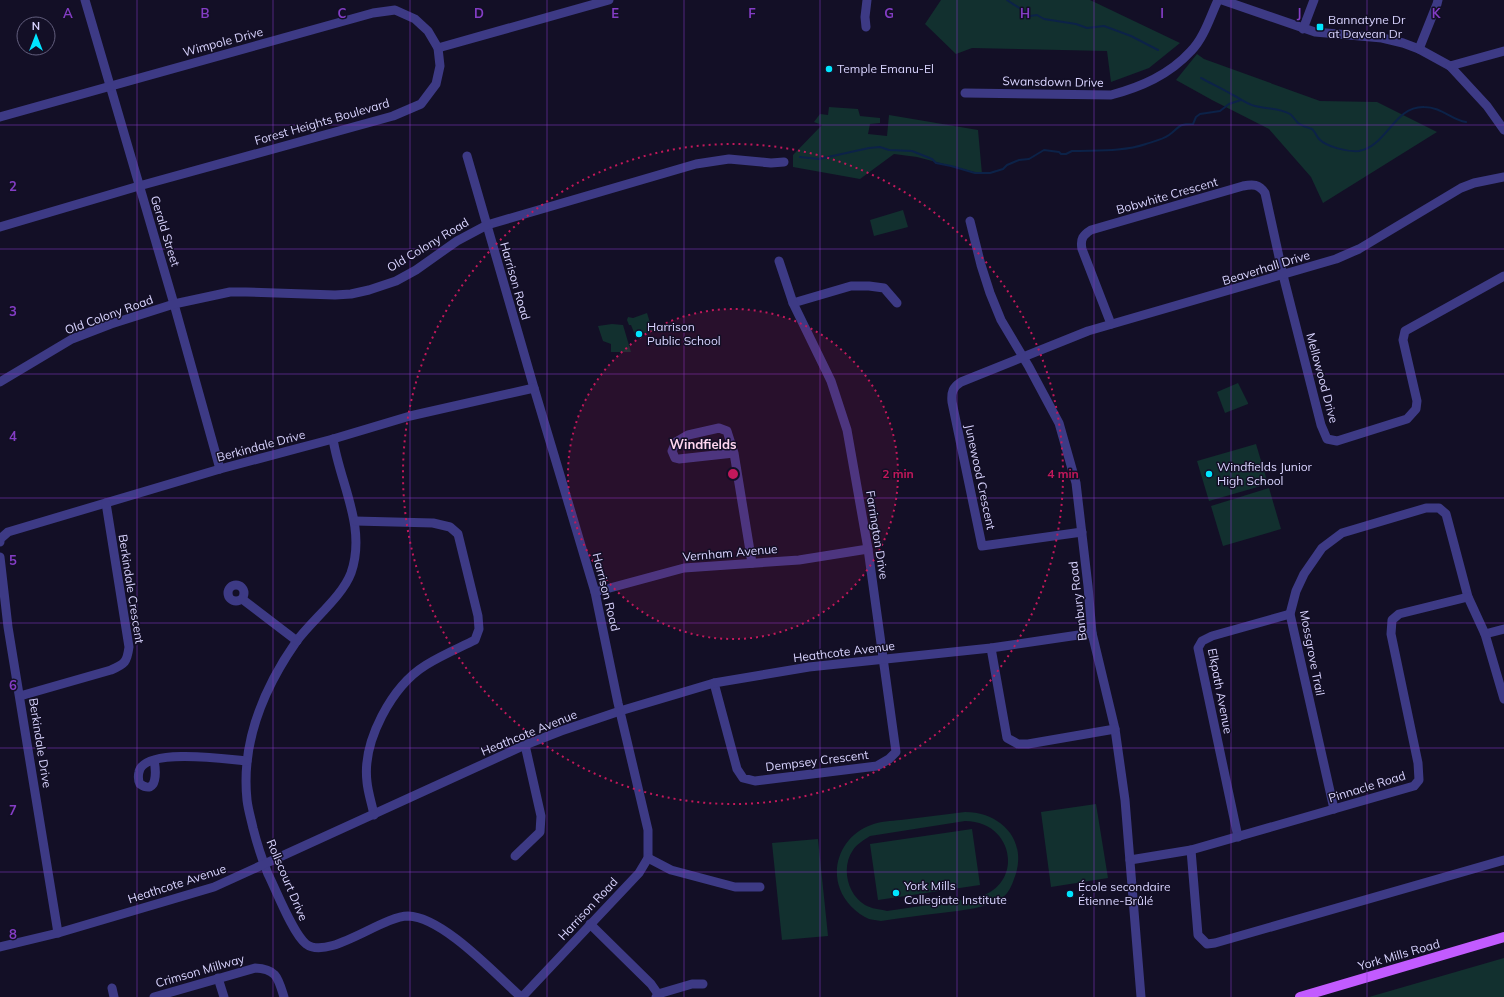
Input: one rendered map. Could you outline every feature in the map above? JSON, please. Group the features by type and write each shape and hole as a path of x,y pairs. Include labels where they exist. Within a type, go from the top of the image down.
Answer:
{"main road":[{"name":"York Mills Road","path":"1300,997 1504,937"}],"street":[{"name":"Gerald Street","path":"85,0 174,304 220,469"},
{"path":"438,48 609,0"},
{"path":"866,27 865,17 867,0"},
{"name":"Swansdown Drive","path":"965,93 1111,95 1133,89 1163,75 1191,51 1205,30 1218,0"},
{"path":"1222,0 1315,32 1332,35 1382,38 1419,49 1450,66 1487,106 1504,130"},
{"path":"1303,29 1314,0"},
{"path":"1419,49 1438,0"},
{"name":"Wimpole Drive","path":"0,117 366,15 395,10 415,19 428,31 438,48"},
{"name":"Forest Heights Boulevard","path":"0,227 139,186 393,116 420,104 436,84 440,66 438,48"},
{"path":"1450,66 1504,51"},
{"name":"Harrison Road","path":"467,156 595,592 620,711 648,830 648,858 639,873 522,997"},
{"name":"Old Colony Road","path":"0,382 72,339 111,324 174,304 230,292 335,296 369,290 396,281 416,270 457,240 487,225 696,164 729,159 742,159 771,163 784,162"},
{"name":"Beaverhall Drive","path":"1023,357 1065,340 1112,324 1336,259 1359,249 1461,188 1474,183 1504,177"},
{"name":"Bobwhite Crescent","path":"1112,324 1082,249 1081,241 1085,234 1091,230 1236,188 1252,184 1260,186 1266,193 1283,275"},
{"name":"Banbury Road","path":"970,222 980,265 990,293 1001,320 1059,423 1076,483 1092,633 1115,729 1125,800 1141,997"},
{"name":"Farrington Drive","path":"779,261 793,303 831,381 847,430 868,549 883,659"},
{"name":"Mellowood Drive","path":"1283,275 1321,425 1327,439 1337,441 1406,419 1416,409 1416,401 1402,340 1405,331 1504,276"},
{"path":"793,303 851,286 869,286 884,288 897,303"},
{"name":"Junewood Crescent","path":"1023,357 961,382 955,386 951,393 982,546 1082,532"},
{"name":"Berkindale Drive","path":"0,542 0,539 8,532 220,469 333,439 410,416 534,388"},
{"path":"734,453 679,459 675,458 672,450 676,442 688,435 719,428 727,431 734,453 752,563"},
{"name":"Rollscourt Drive","path":"333,439 355,521 357,545 351,574 339,592 297,641 278,670 264,699 254,726 247,761 247,800 256,841 264,865 297,934 307,945 319,949 334,945 393,920 408,916 422,919 440,926 456,938 522,997"},
{"name":"Berkindale Crescent","path":"20,696 111,670 122,665 127,658 129,647 106,503"},
{"name":"Mossgrove Trail","path":"1334,810 1290,614 1296,591 1304,574 1322,548 1342,533 1426,508 1439,508 1446,514 1468,597 1485,634 1504,699"},
{"path":"355,521 433,523 450,527 458,534 478,616 479,629 475,640 426,665 411,677 391,701 375,728 368,757 367,781 374,815"},
{"name":"Vernham Avenue","path":"595,592 684,568 799,560 868,549"},
{"name":"Berkindale Drive","path":"0,557 4,628 20,696 58,933"},
{"name":"Pinnacle Road","path":"1130,860 1191,850 1414,786 1419,780 1418,763 1391,634 1392,620 1399,614 1468,597"},
{"path":"242,599 297,641"},
{"name":"Elkpath Avenue","path":"1238,837 1198,648 1202,641 1212,636 1290,614"},
{"path":"1485,634 1504,629"},
{"name":"Heathcote Avenue","path":"0,947 58,933 214,887 525,745 560,731 620,711 714,683 809,667 991,648 1092,633"},
{"path":"991,648 1007,738 1018,744 1028,744 1115,729"},
{"name":"Dempsey Crescent","path":"714,683 737,769 743,778 755,781 877,766 889,759 896,752 883,659"},
{"path":"516,856 540,832 541,816 525,745"},
{"path":"154,760 178,756 214,757 247,761"},
{"path":"1191,850 1198,935 1207,944 1215,943 1504,860"},
{"path":"648,858 671,870 735,887 760,887"},
{"path":"590,924 651,984 657,995 692,984 703,984"},
{"name":"Crimson Millway","path":"154,997 255,968 267,968 274,973 279,979 284,997"},
{"path":"218,978 224,997"}],"green space":[{"path":"941,0 1090,0 1180,43 1149,68 1111,82 1107,51 972,48 956,54 925,24"},
{"path":"1197,54 1204,59 1320,101 1377,102 1437,132 1323,203 1311,177 1269,129 1176,80"},
{"path":"829,107 858,109 860,116 880,118 880,123 870,124 868,134 887,136 889,115 978,130 982,174 917,157 894,154 860,179 793,167 793,155 822,125 814,122 820,114 828,115"},
{"path":"903,210 908,227 874,236 870,220"},
{"path":"647,313 654,331 635,335 627,320 628,317 633,318"},
{"path":"612,324 623,325 631,352 611,352 611,344 603,341 598,326"},
{"path":"1238,383 1248,404 1225,413 1217,392"},
{"path":"1256,444 1268,484 1209,501 1197,461"},
{"path":"1269,488 1281,529 1223,546 1211,506"},
{"path":"1096,804 1108,878 1051,887 1041,812"},
{"path":"965,812 978,813 1001,823 1015,842 1018,853 1018,865 1012,884 1005,896 981,907 881,921 864,917 842,894 837,879 839,860 847,842 862,829 886,821","holes":["965,821 982,824 995,831 1003,842 1008,855 1007,868 1002,881 992,891 976,898 887,911 865,905 859,900 850,887 847,872 849,857 856,846 870,836"]},
{"path":"972,829 980,885 878,900 870,844"},
{"path":"818,839 828,936 782,940 772,843"},
{"path":"1504,958 1504,997 1369,997"}],"waterway":[{"path":"1007,0 1025,11 1030,16 1037,15 1044,19 1076,24 1087,28 1104,26 1131,36 1158,50"},
{"path":"1201,78 1249,104 1290,114 1298,123 1312,129 1318,138 1323,142 1332,147 1343,150 1359,151 1369,148 1377,142 1398,119 1414,108 1424,107 1436,109 1456,119 1466,122"},
{"path":"800,157 819,159 880,147 889,150 912,151 932,159 936,163 975,173 990,173 1003,169 1007,165 1019,160 1029,159 1044,150 1066,154 1072,151 1137,147 1167,136 1181,125 1193,124 1196,117 1200,114 1220,111 1229,104 1241,100"}],"place":[{"name":"Bannatyne Dr at Davean Dr","path":"1320,27"},
{"name":"Temple Emanu-El","path":"829,69"},
{"name":"Harrison Public School","path":"639,334"},
{"name":"Windfields Junior High School","path":"1209,474"},
{"name":"York Mills Collegiate Institute","path":"896,893"},
{"name":"École secondaire Étienne-Brûlé","path":"1070,894"}],"district":[{"name":"Windfields","path":"703,444"}]}
